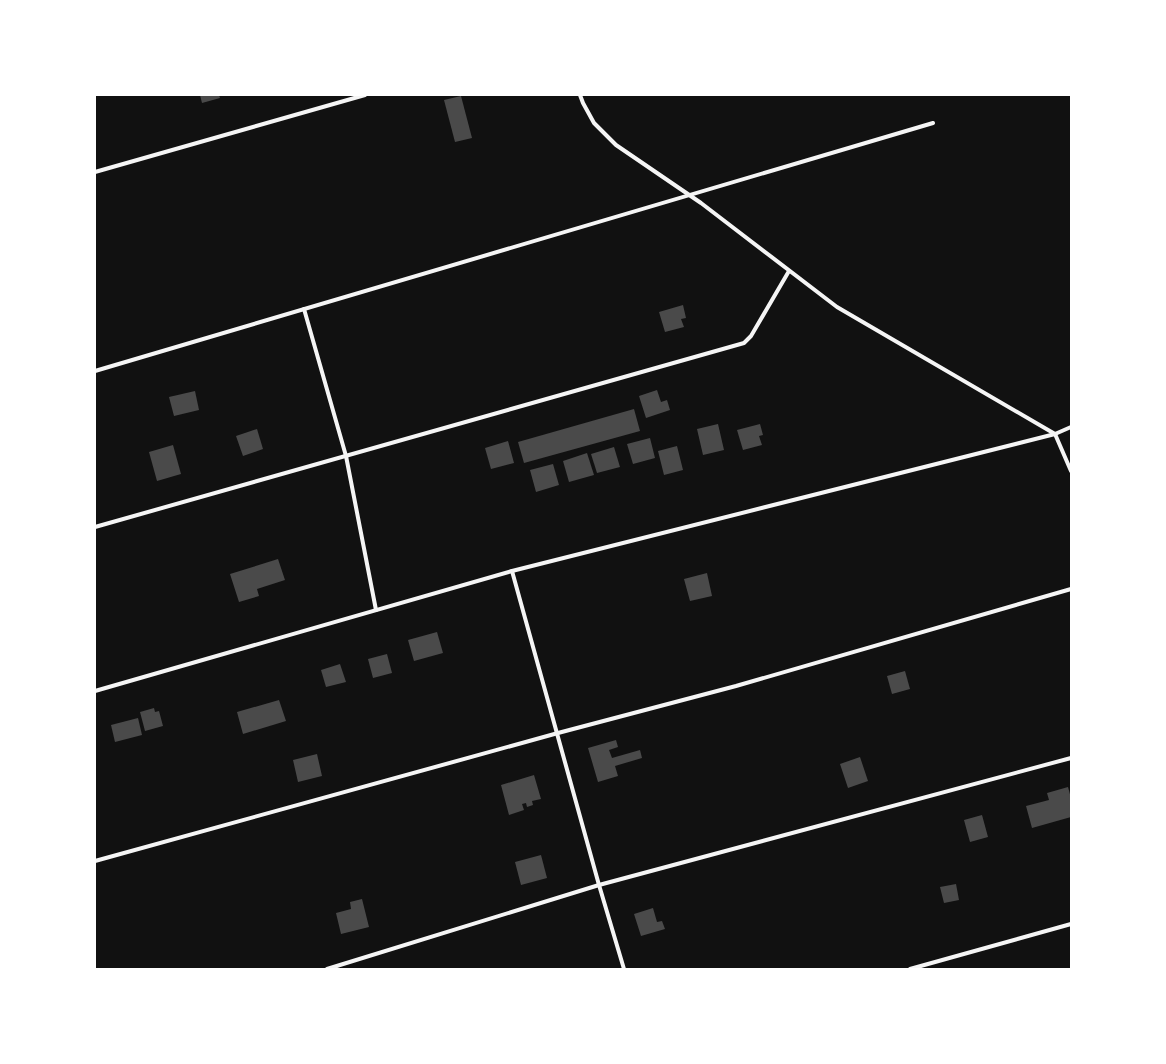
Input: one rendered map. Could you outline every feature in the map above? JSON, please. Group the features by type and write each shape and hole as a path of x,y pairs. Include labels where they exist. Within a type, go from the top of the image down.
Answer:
{"street":[{"path":"95,172 365,95"},
{"path":"580,95 594,123 616,145 689,195 837,307 1055,434 1071,471"},
{"path":"95,371 933,123"},
{"path":"95,527 744,343 751,336 789,271"},
{"path":"304,309 346,456 376,610"},
{"path":"95,691 512,571 1055,434 1071,428"},
{"path":"512,571 599,885 624,969"},
{"path":"95,861 558,733 736,686 1071,589"},
{"path":"327,969 599,885 1071,758"},
{"path":"910,969 1071,924"}],"building":[{"path":"200,95 219,95 220,98 202,103"},
{"path":"461,96 472,138 455,142 444,100"},
{"path":"683,305 686,318 681,319 684,327 665,332 659,312"},
{"path":"657,390 661,402 667,400 670,410 646,418 639,396"},
{"path":"195,391 199,410 174,416 169,397"},
{"path":"634,409 640,431 524,463 518,442"},
{"path":"718,424 724,450 703,455 697,429"},
{"path":"760,424 763,435 759,436 762,445 743,450 737,430"},
{"path":"257,429 263,449 243,456 236,436"},
{"path":"650,438 655,458 633,464 627,444"},
{"path":"508,441 514,463 491,469 485,448"},
{"path":"173,445 181,474 157,481 149,452"},
{"path":"677,446 683,470 664,475 658,451"},
{"path":"614,447 620,467 597,473 591,454"},
{"path":"587,453 594,475 569,482 563,461"},
{"path":"553,464 559,485 536,492 530,470"},
{"path":"278,559 285,580 257,589 259,596 239,602 230,574"},
{"path":"707,573 712,596 690,601 684,579"},
{"path":"437,632 443,653 414,661 408,640"},
{"path":"387,654 392,673 373,678 368,659"},
{"path":"340,664 346,682 326,687 321,670"},
{"path":"905,671 910,689 892,694 887,676"},
{"path":"279,700 286,721 243,734 237,712"},
{"path":"154,708 155,712 159,711 163,726 145,731 140,712"},
{"path":"138,718 142,735 115,742 111,725"},
{"path":"616,740 618,747 609,750 612,758 640,750 642,758 615,766 618,776 598,782 588,748"},
{"path":"317,754 322,776 298,782 293,760"},
{"path":"860,757 868,781 848,788 840,764"},
{"path":"534,775 541,799 532,801 533,805 527,807 526,803 522,804 524,810 509,815 501,785"},
{"path":"1068,787 1071,798 1071,817 1032,828 1026,806 1049,800 1047,793"},
{"path":"982,815 988,837 970,842 964,820"},
{"path":"541,855 547,878 521,885 515,862"},
{"path":"956,884 959,900 944,903 940,887"},
{"path":"362,899 369,927 341,934 336,913 351,909 350,902"},
{"path":"653,908 657,922 662,921 665,929 641,936 634,914"}]}
